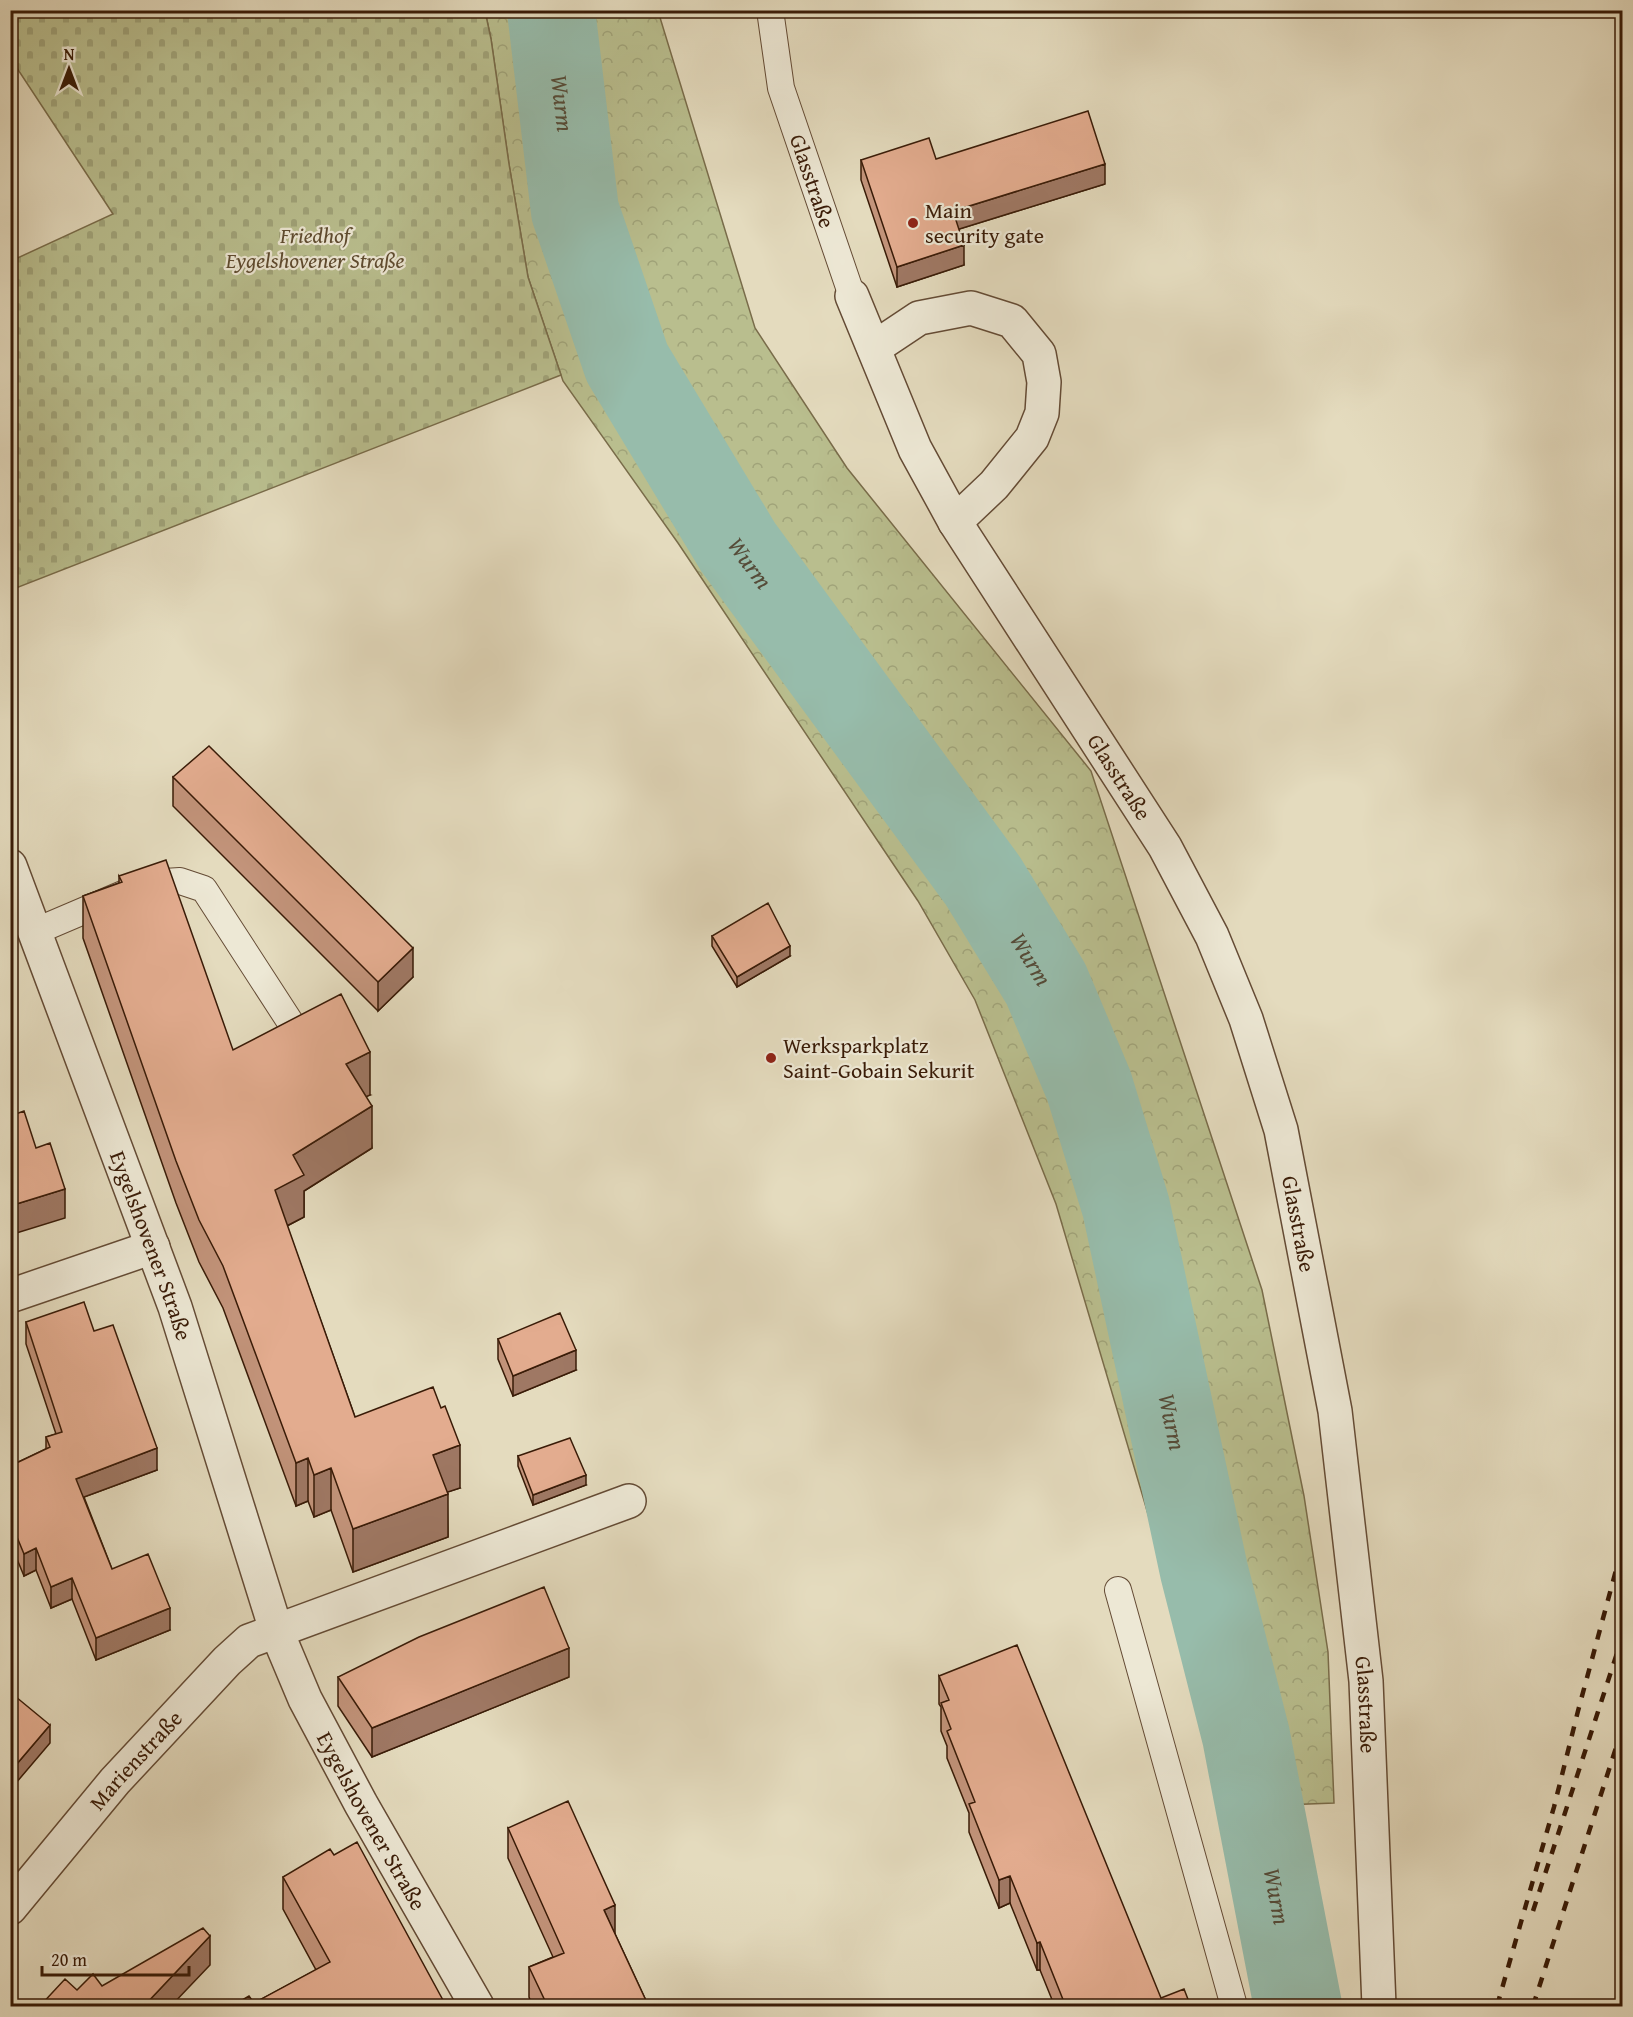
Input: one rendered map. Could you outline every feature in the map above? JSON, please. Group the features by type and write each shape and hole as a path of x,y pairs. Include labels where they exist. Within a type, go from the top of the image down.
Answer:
{"street":[{"name":"Glasstraße","path":"852,296 915,449 955,522 1165,847 1212,936 1242,1008 1281,1130 1335,1411 1365,1670 1379,2007"},
{"path":"874,348 919,318 971,308 1012,321 1040,354 1044,382 1042,413 1032,438 994,485 955,522"},
{"name":"Eygelshovener Straße","path":"10,866 175,1307 276,1630 305,1699 361,1804 477,2007"},
{"path":"10,1296 153,1247"},
{"path":"276,1630 629,1501"},
{"name":"Marienstraße","path":"10,1908 115,1781 227,1661 249,1641 276,1630"}],"lane":[{"name":"Glasstraße","path":"770,10 781,88 852,296"},
{"path":"34,932 149,883 180,881 204,889 296,1031"},
{"path":"1118,1590 1234,2007"}],"green space":[{"name":"Friedhof Eygelshovener Straße","path":"11,10 485,11 528,277 561,375 11,590 11,261 113,214 11,59"},
{"path":"485,11 658,11 755,328 847,468 1091,771 1262,1290 1304,1496 1328,1652 1334,1803 1235,1807 1056,1204 975,1000 918,901 678,543 563,381 528,277"}],"building":[{"path":"1088,111 1105,164 953,211 964,245 897,267 861,160 929,138 936,159"},
{"path":"209,746 413,948 378,982 173,777"},
{"path":"166,860 233,1050 341,994 370,1052 346,1064 372,1106 293,1155 304,1175 275,1190 355,1417 433,1387 441,1408 445,1406 460,1445 433,1455 448,1494 353,1529 331,1468 314,1475 308,1458 296,1463 223,1266 199,1220 176,1161 83,896 122,882 119,876"},
{"path":"768,903 790,946 737,977 712,936"},
{"path":"24,1111 36,1148 50,1143 65,1189 10,1206 10,1116"},
{"path":"84,1302 94,1331 113,1325 157,1448 76,1479 112,1569 148,1554 170,1608 96,1638 72,1578 51,1587 36,1548 24,1554 12,1525 10,1525 10,1466 50,1447 46,1437 62,1432 26,1322"},
{"path":"560,1313 576,1350 513,1376 498,1339"},
{"path":"570,1438 586,1475 533,1495 518,1456"},
{"path":"544,1587 569,1648 372,1728 338,1677 419,1637"},
{"path":"1017,1645 1161,1998 1184,1989 1191,2007 1066,2007 1010,1876 999,1880 969,1804 975,1802 947,1731 951,1729 941,1703 949,1700 939,1676"},
{"path":"10,1692 50,1725 10,1772"},
{"path":"568,1801 615,1905 604,1910 649,2007 548,2007 529,1967 564,1953 508,1828"},
{"path":"357,1842 444,2002 436,2007 230,2007 249,1996 254,2003 330,1962 283,1877 330,1849 334,1855"},
{"path":"203,1928 210,1936 143,2007 39,2007 65,1979 77,1990 93,1974 102,1986"}],"waterway":[{"name":"Wurm","path":"551,10 575,211 627,363 738,547 983,881 1046,984 1089,1086 1126,1207 1204,1571 1246,1736 1298,2006"}],"railway":[{"path":"1497,2006 1554,1807 1622,1548"},
{"path":"1533,1911 1622,1638"},
{"path":"1533,2006 1622,1729"}],"place":[{"name":"Main security gate","path":"913,223"},
{"name":"Werksparkplatz Saint-Gobain Sekurit","path":"771,1058"}]}
